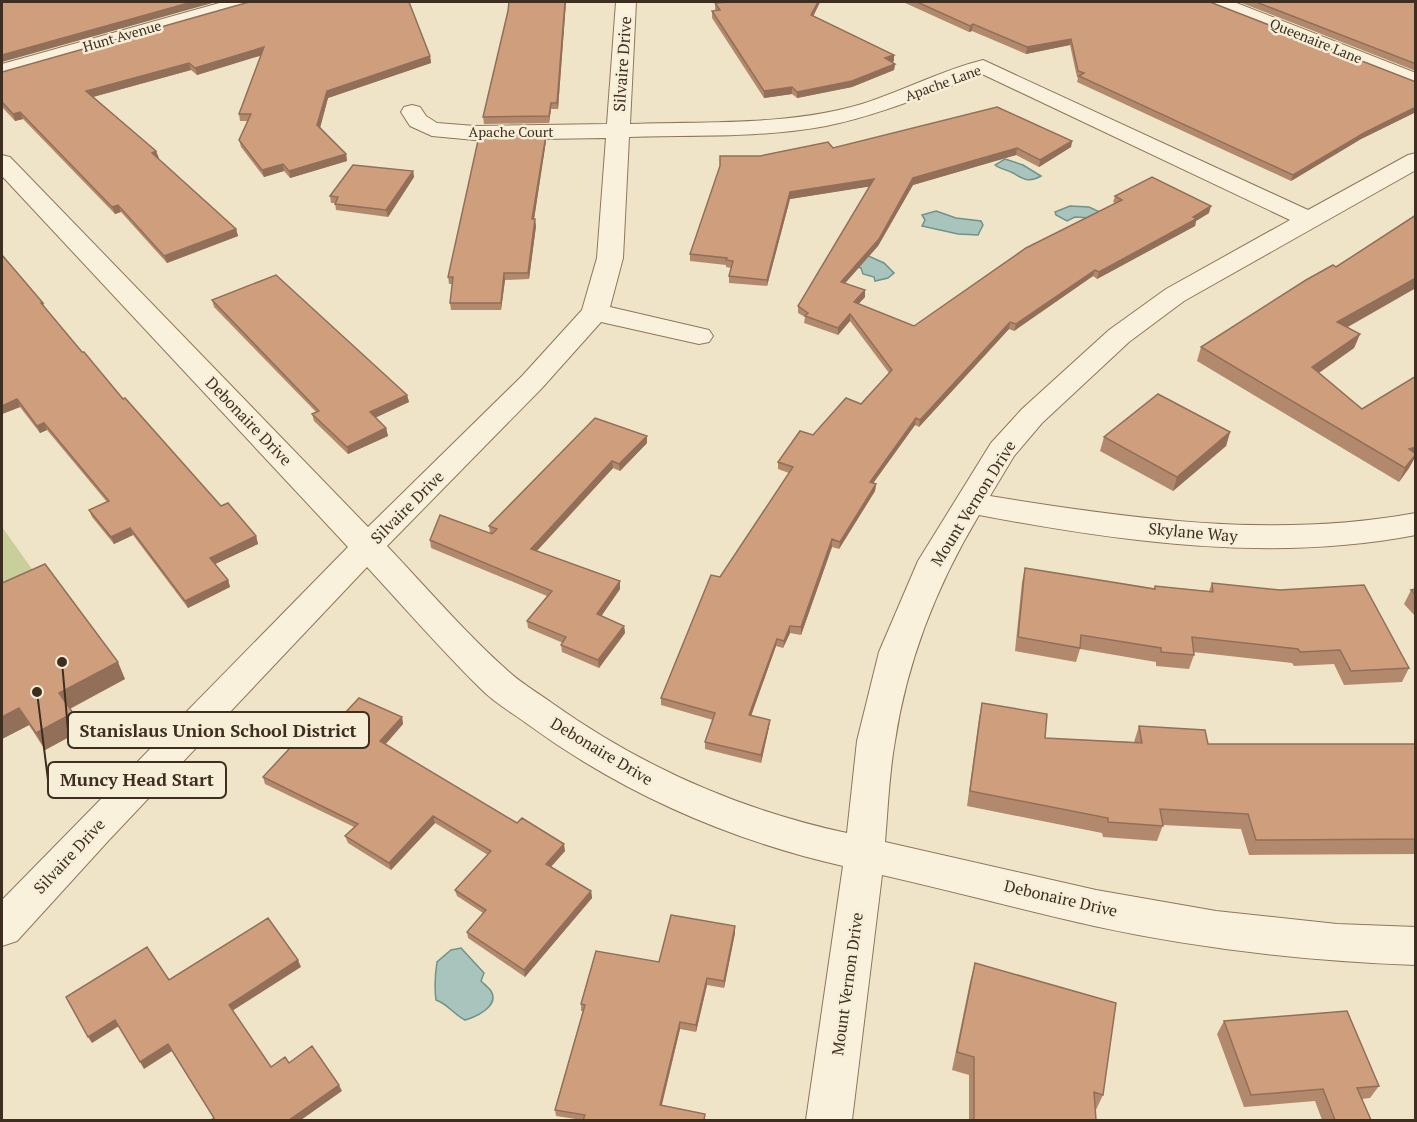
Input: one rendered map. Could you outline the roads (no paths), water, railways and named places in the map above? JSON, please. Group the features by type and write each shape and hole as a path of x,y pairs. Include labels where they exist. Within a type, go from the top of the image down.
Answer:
{"street":[{"name":"Hunt Avenue","path":"2,71 243,2"},
{"name":"Silvaire Drive","path":"2,928 95,828 368,546 532,382 595,312 610,258 626,2"},
{"name":"Queenaire Lane","path":"1217,2 1416,81"},
{"name":"Apache Lane","path":"617,131 739,128 825,119 904,98 983,66 1309,220"},
{"name":"Apache Court","path":"412,112 418,121 432,129 454,132 617,131"},
{"name":"Mount Vernon Drive","path":"829,1120 864,855 876,741 897,652 935,561 1002,450 1032,416 1119,336 1175,295 1416,160"},
{"name":"Debonaire Drive","path":"2,162 496,682 565,732 635,773 707,808 793,838 1096,908 1216,929 1336,943 1416,946"},
{"path":"595,312 699,336"},
{"name":"Skylane Way","path":"971,502 1022,513 1184,533 1259,538 1344,535 1416,524"}],"water":[{"path":"1005,159 1023,165 1041,176 1026,179 995,165"},
{"path":"1070,206 1089,207 1100,212 1091,218 1075,217 1067,221 1056,215 1055,212"},
{"path":"936,211 956,218 981,221 983,225 978,235 958,234 922,226 925,220 922,215"},
{"path":"864,254 884,263 894,273 888,278 875,281 874,277 863,274 861,268 852,266"},
{"path":"461,948 484,973 481,981 493,996 490,1006 465,1020 436,1000 435,990 437,962 451,950"}],"place":[{"name":"Stanislaus Union School District","path":"62,662"},
{"name":"Muncy Head Start","path":"37,692"}]}
